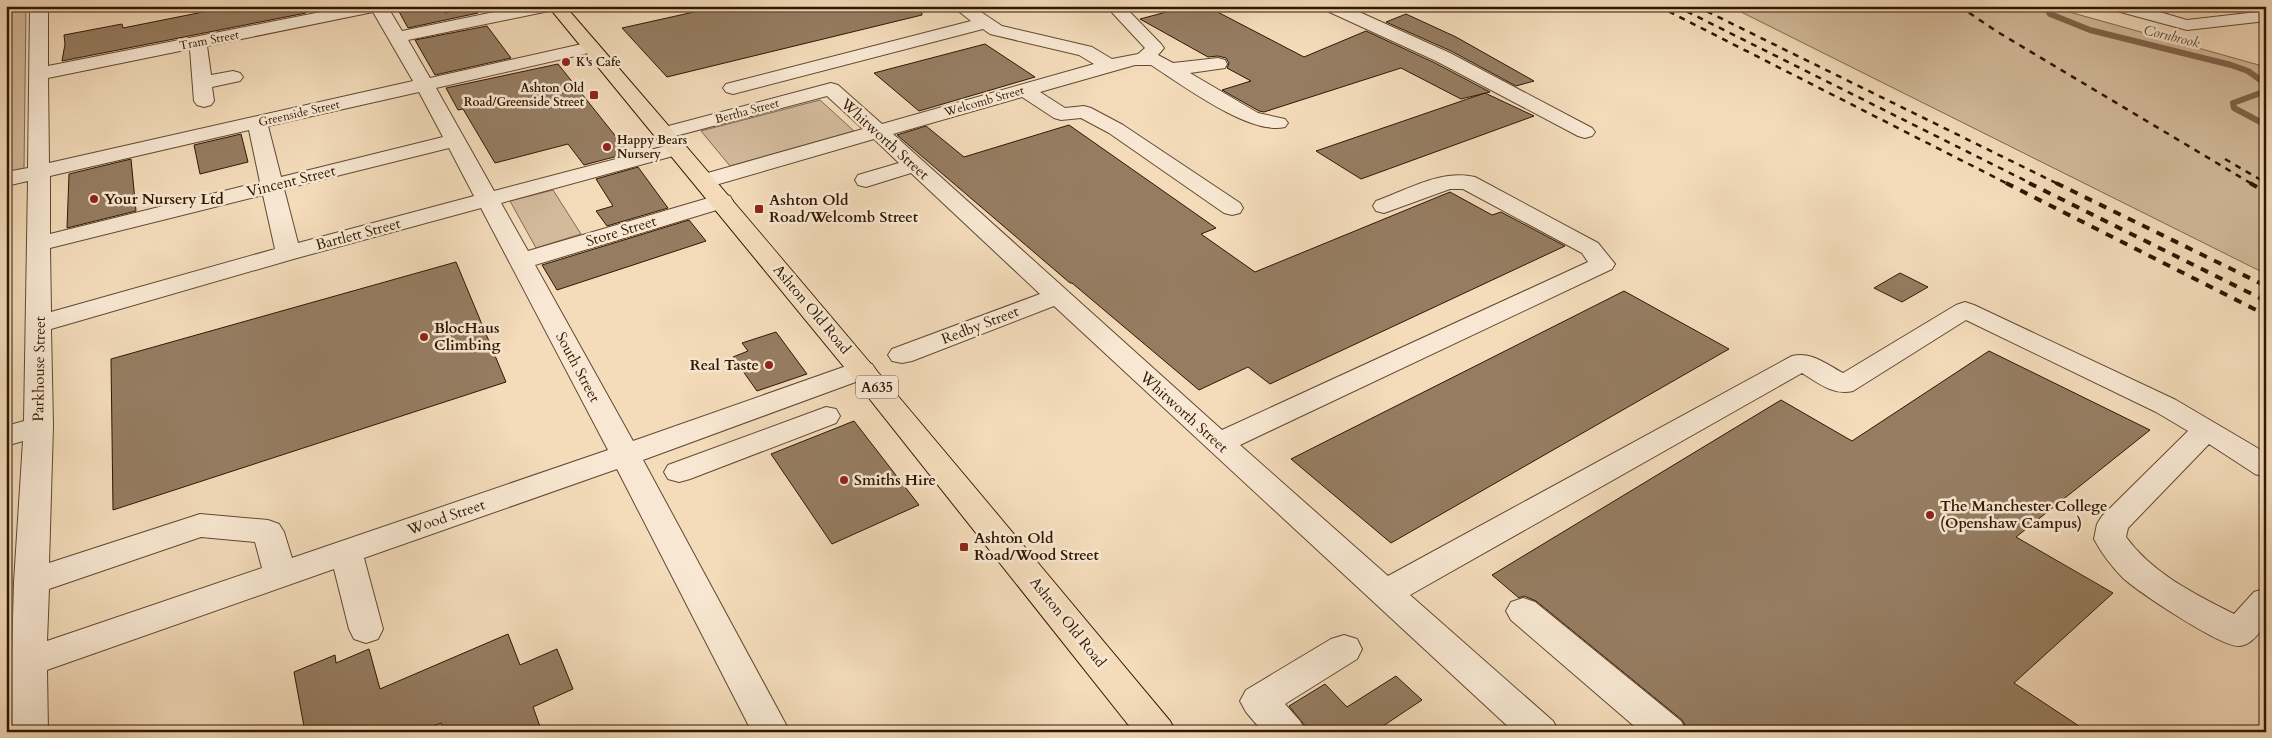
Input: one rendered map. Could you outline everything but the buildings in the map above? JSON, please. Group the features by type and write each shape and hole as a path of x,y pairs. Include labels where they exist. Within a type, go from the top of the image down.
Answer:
{"highway":[{"name":"Ashton Old Road","path":"556,6 714,191 1157,732"}],"street":[{"name":"Parkhouse Street","path":"29,732 29,662 38,426 39,6"},
{"name":"Tram Street","path":"39,74 378,6"},
{"name":"South Street","path":"378,6 425,85 486,200 521,261 771,732"},
{"path":"398,38 549,6"},
{"path":"960,6 996,30 1086,51 1110,66"},
{"path":"1114,6 1155,48 1143,59"},
{"path":"1331,6 1444,57 1585,132"},
{"path":"2119,6 2187,25 2197,26 2266,16"},
{"path":"733,88 986,23"},
{"path":"198,42 203,92 233,76"},
{"name":"Greenside Street","path":"6,179 591,47"},
{"name":"Welcomb Street","path":"714,191 877,132 1134,59 1154,60 1252,118 1278,123"},
{"path":"1170,69 1218,64"},
{"name":"Bertha Street","path":"671,141 831,89"},
{"name":"Whitworth Street","path":"831,89 1218,443 1540,732"},
{"path":"1024,90 1061,114 1084,112 1116,129 1232,208"},
{"path":"257,122 288,253"},
{"name":"Vincent Street","path":"39,244 455,140"},
{"name":"Bartlett Street","path":"39,324 288,253 486,200 671,141"},
{"path":"866,180 915,165"},
{"path":"1218,443 1603,264 1590,248 1467,182 1448,182 1384,206"},
{"name":"Store Street","path":"521,261 714,191"},
{"name":"Redby Street","path":"902,355 1057,296"},
{"path":"1385,594 1802,362 1843,385 1965,310 2166,406 2207,429 2266,467"},
{"name":"Wood Street","path":"29,662 625,455 862,370"},
{"path":"679,472 826,416"},
{"path":"732,417 750,445"},
{"path":"6,436 38,426"},
{"path":"2207,429 2123,512 2113,524 2110,539 2120,556 2145,579 2238,633 2266,601"},
{"path":"32,582 200,526 268,532 280,575"},
{"path":"346,552 366,629"},
{"path":"1523,611 1668,732"},
{"path":"1287,732 1259,701 1344,649"}],"shaded area":[{"path":"6,6 26,6 24,169 6,173"},
{"path":"1761,6 2048,6 2266,67 2266,274 1739,11"},
{"path":"820,100 854,131 730,166 701,131"},
{"path":"553,190 581,234 536,248 510,201"}],"waterway":[{"name":"Cornbrook","path":"2045,6 2050,14 2090,30 2231,65 2248,71 2266,84"},
{"name":"Cornbrook","path":"2266,91 2233,103 2234,108 2266,125"}],"railway":[{"path":"1658,6 2008,184"},
{"path":"1676,6 2032,184"},
{"path":"1696,6 2058,184"},
{"path":"1959,6 1996,31 2252,184"},
{"path":"2225,159 2266,183"},
{"path":"2006,183 2266,315"},
{"path":"2029,183 2266,301"},
{"path":"2056,183 2266,286"},
{"path":"2250,183 2266,192"}],"place":[{"name":"K's Cafe","path":"566,62"},
{"name":"Ashton Old Road/Greenside Street","path":"594,95"},
{"name":"Happy Bears Nursery","path":"607,147"},
{"name":"Your Nursery Ltd","path":"94,199"},
{"name":"Ashton Old Road/Welcomb Street","path":"759,209"},
{"name":"BlocHaus Climbing","path":"424,337"},
{"name":"Real Taste","path":"769,365"},
{"name":"Smiths Hire","path":"844,480"},
{"name":"The Manchester College (Openshaw Campus)","path":"1930,515"},
{"name":"Ashton Old Road/Wood Street","path":"964,547"}]}
